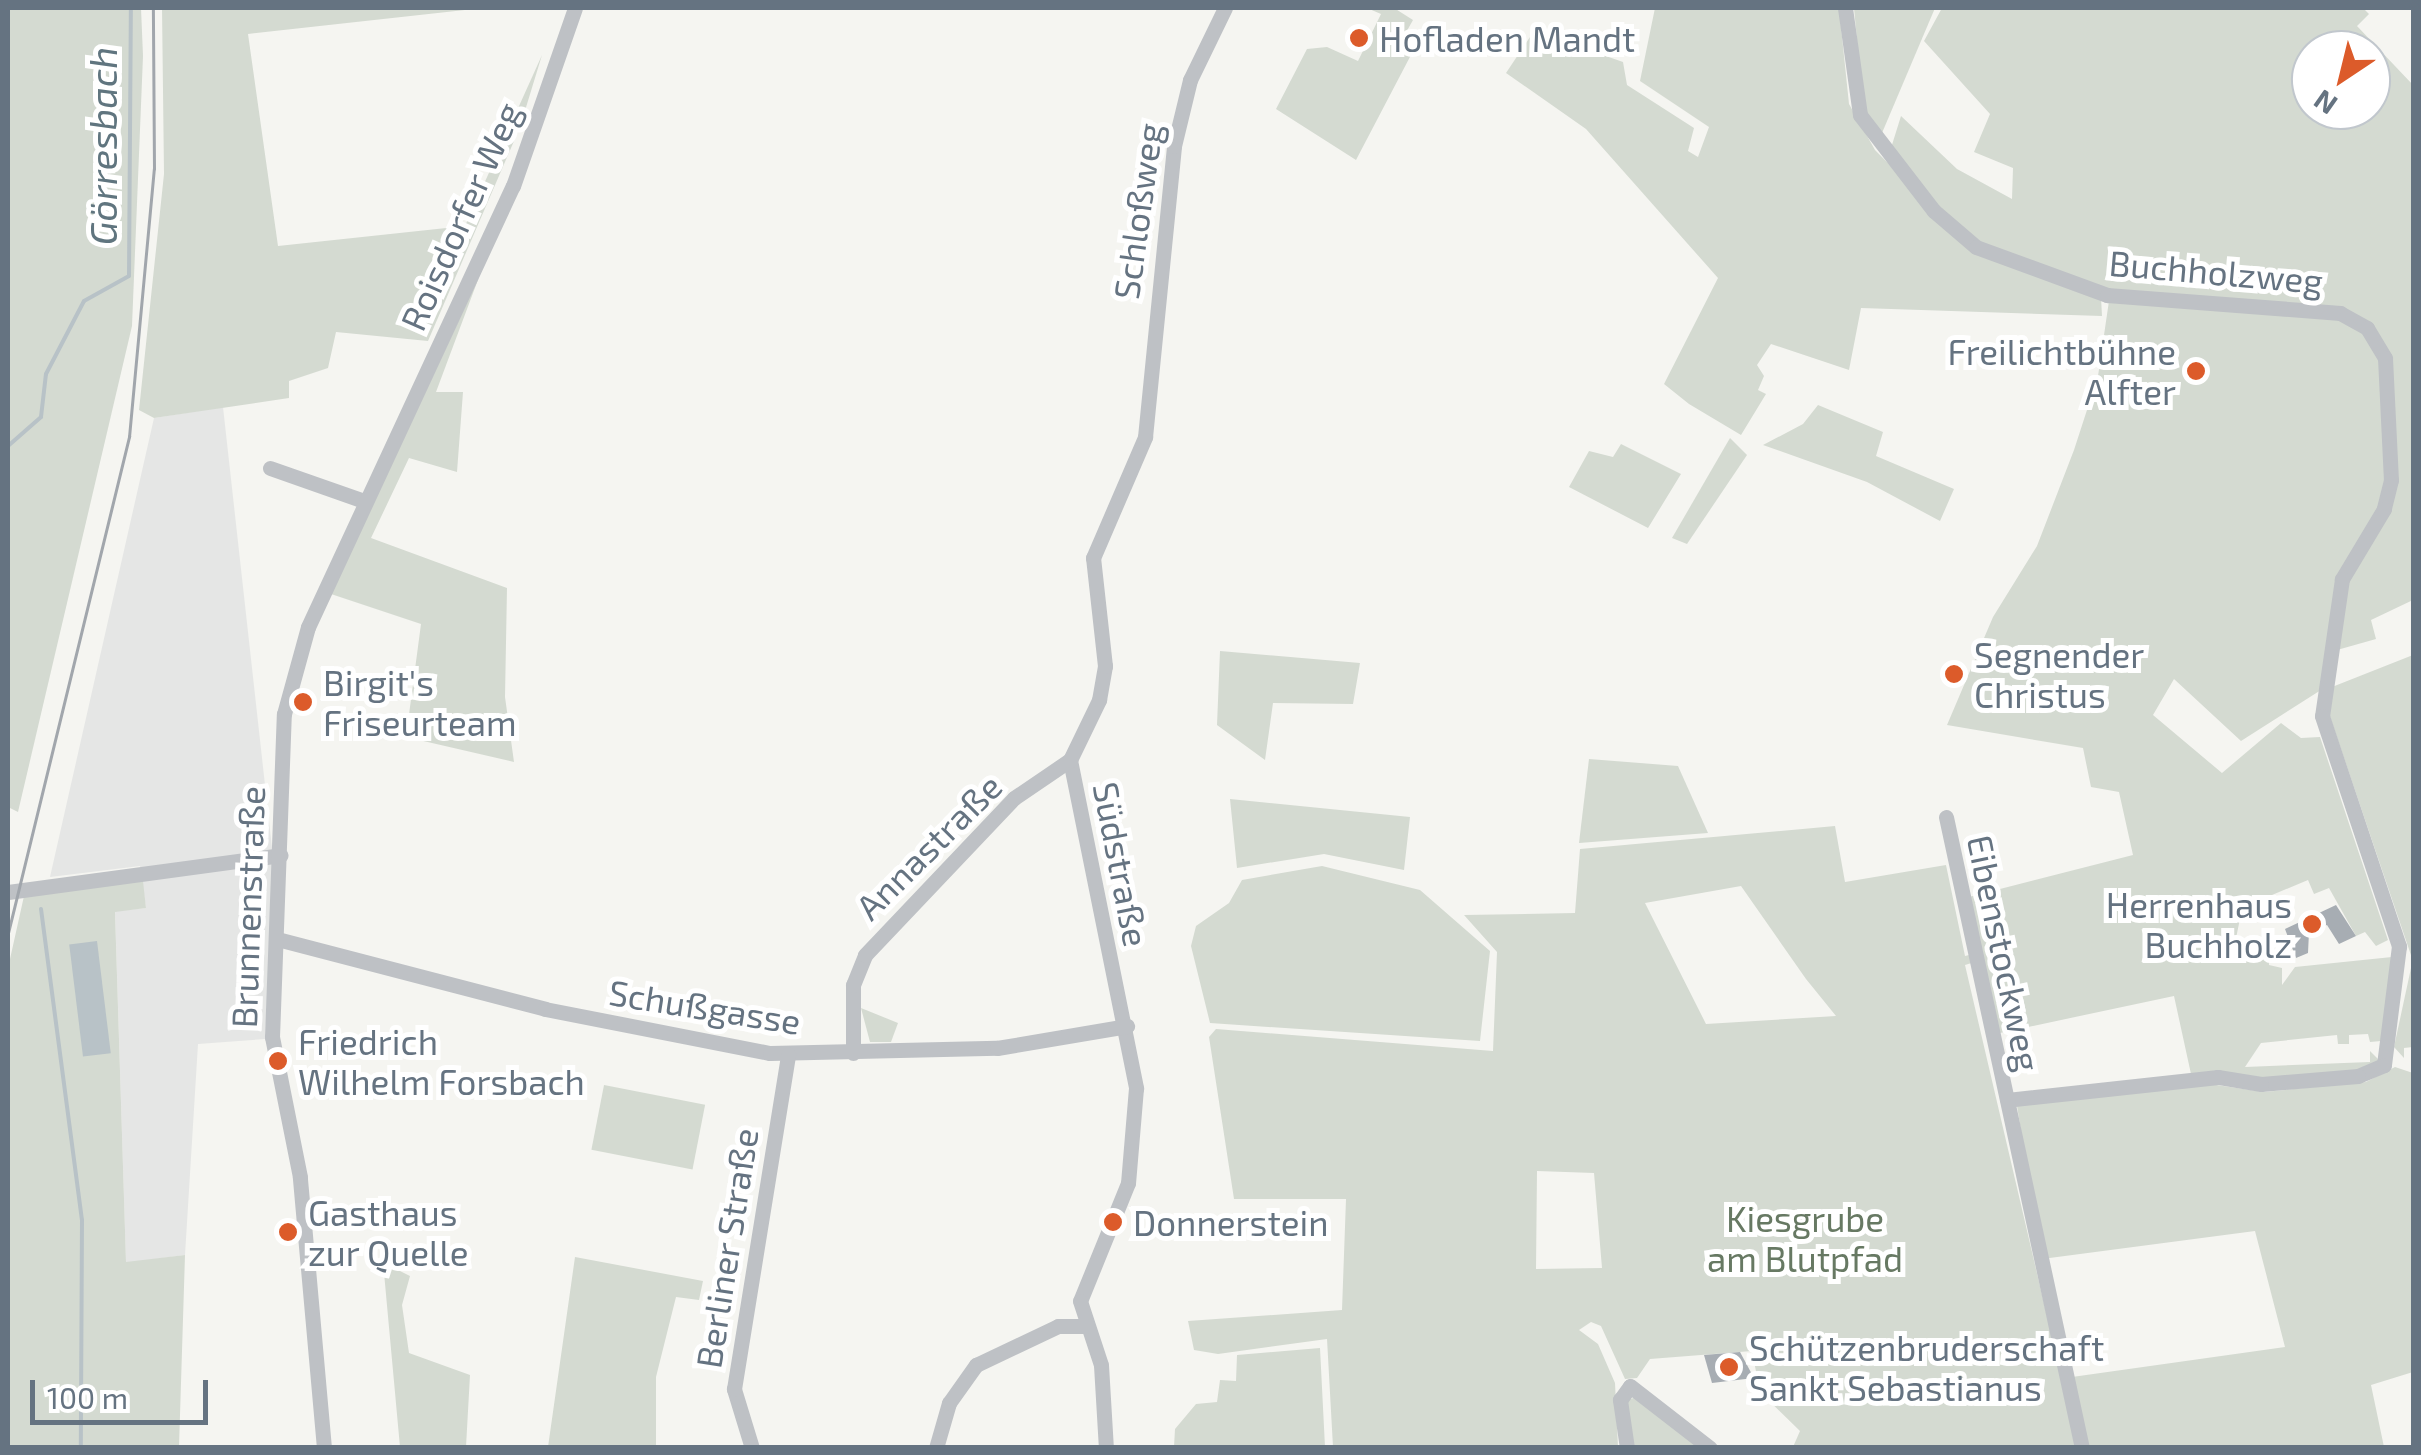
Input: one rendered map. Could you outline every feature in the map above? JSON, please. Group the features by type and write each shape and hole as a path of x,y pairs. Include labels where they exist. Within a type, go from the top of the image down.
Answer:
{"street":[{"name":"Roisdorfer Weg","path":"414,390 513,186 575,8"},
{"name":"Schloßweg","path":"1146,432 1174,146 1190,80 1225,8"},
{"name":"Buchholzweg","path":"1845,8 1860,115 1934,211 1976,247 2107,295 2340,312 2368,328 2385,358 2391,480 2384,508 2342,579 2322,716 2399,946 2384,1065 2358,1076 2261,1084 2218,1077 2007,1100"},
{"name":"Brunnenstraße","path":"324,1448 300,1176 272,1037 281,940 284,714 308,627 414,390"},
{"name":"Südstraße","path":"1128,1026 1070,760 1099,700 1104,666 1093,558 1136,473 1146,432"},
{"path":"270,468 364,500"},
{"name":"Annastraße","path":"853,1053 854,985 865,955 1014,798 1070,760"},
{"name":"Eibenstockweg","path":"1946,818 2082,1448"},
{"path":"8,892 281,856"},
{"name":"Schußgasse","path":"281,940 544,1009 788,1054 997,1048 1128,1026"},
{"path":"936,1448 949,1403 976,1365 1058,1326 1080,1300 1134,1148 1128,1026"},
{"name":"Berliner Straße","path":"752,1448 734,1389 788,1054"},
{"path":"1080,1300 1101,1365 1106,1448"},
{"path":"1058,1326 1087,1326"},
{"path":"1627,1448 1624,1391 1646,1392 1710,1448"}],"shaded area":[{"path":"223,407 274,866 265,1039 198,1044 185,1255 126,1263 115,911 146,908 140,866 50,877 154,418"},
{"path":"97,941 111,1053 83,1057 69,944"}],"green space":[{"path":"8,8 141,8 143,56 132,326 18,812 8,807"},
{"path":"162,8 483,8 248,34 278,246 465,226 542,55 520,127 428,341 336,332 328,368 289,381 289,398 154,418 139,410 164,174"},
{"path":"1367,8 1394,8 1413,20 1399,45 1412,53 1356,160 1276,109 1307,49 1327,47 1358,61 1381,14"},
{"path":"1655,8 1839,8 1849,104 1875,150 1980,256 2101,297 2102,316 1861,308 1849,370 1771,344 1757,365 1764,376 1758,390 1766,394 1741,435 1689,404 1664,384 1718,278 1586,129 1506,73 1534,31 1623,62 1627,85 1694,128 1688,151 1698,157 1709,127 1640,81"},
{"path":"1854,8 1935,8 1882,133 1864,113"},
{"name":"Kiesgrube am Blutpfad","path":"1942,8 2363,8 2369,14 2357,26 2361,30 2291,30 2291,130 2391,130 2391,62 2413,85 2413,600 2371,620 2376,639 2337,650 2332,687 2413,655 2413,961 2321,690 2241,741 2174,679 2153,715 2222,773 2281,723 2301,738 2320,737 2388,940 2376,946 2365,932 2356,936 2329,888 2314,894 2308,880 2272,895 2280,915 2266,921 2241,914 2235,943 2268,948 2269,965 2282,968 2282,985 2295,967 2392,957 2381,1041 2370,1042 2368,1034 2349,1035 2349,1044 2338,1044 2337,1035 2261,1043 2245,1067 2370,1062 2370,1051 2379,1060 2366,1070 2266,1080 2191,1074 2174,996 1995,1034 1978,961 1965,965 2060,1372 2072,1377 2285,1347 2255,1231 2042,1259 2017,1106 2203,1083 2264,1092 2366,1082 2395,1067 2413,1073 2413,1372 2371,1385 2384,1447 1793,1447 1800,1431 1760,1392 1752,1351 1650,1359 1637,1378 1625,1379 1601,1326 1591,1322 1579,1330 1598,1344 1615,1383 1618,1447 1333,1447 1327,1339 1218,1354 1194,1350 1188,1321 1342,1310 1346,1199 1234,1199 1209,1037 1216,1029 1493,1051 1497,952 1464,915 1575,913 1580,849 1835,826 1845,882 1946,865 1965,956 1977,953 1965,898 2133,855 2119,792 2091,787 2083,748 1947,725 1993,617 2037,546 2074,450 2098,376 2110,294 2001,258 1939,208 1891,148 1901,116 1957,169 2012,199 2013,168 1974,152 1990,114 1924,41","holes":["1741,886 1806,979 1836,1016 1706,1024 1645,903","1537,1171 1594,1173 1602,1268 1536,1269"]},
{"path":"479,277 436,392 463,392 457,472 409,458 371,538 507,588 505,697 514,762 406,737 421,624 331,594"},
{"path":"1818,405 1883,432 1876,456 1954,489 1940,521 1867,482 1763,445 1803,424"},
{"path":"1730,438 1747,455 1687,544 1672,538"},
{"path":"1621,444 1681,474 1648,528 1569,487 1589,451 1613,457"},
{"path":"1220,651 1360,663 1353,704 1273,703 1265,760 1217,725"},
{"path":"1589,759 1678,766 1708,833 1579,843"},
{"path":"1230,799 1410,817 1404,870 1324,854 1237,868"},
{"path":"1322,866 1420,890 1490,951 1480,1041 1210,1023 1191,946 1196,926 1229,903 1242,880"},
{"path":"143,881 146,908 115,912 126,1262 185,1255 179,1447 8,1448 8,968 24,896"},
{"path":"2411,968 2413,1047 2404,1048 2404,1058 2394,1047"},
{"path":"861,1008 898,1023 891,1042 870,1042"},
{"path":"604,1085 705,1105 693,1169 591,1150"},
{"path":"390,1249 398,1270 410,1276 402,1305 409,1353 470,1375 466,1447 400,1447 382,1251"},
{"path":"575,1257 703,1281 699,1300 676,1297 656,1377 656,1447 548,1447"},
{"path":"1320,1348 1325,1447 1174,1447 1175,1429 1196,1404 1217,1402 1220,1380 1236,1381 1237,1355"},
{"path":"1640,1396 1699,1447 1632,1447 1627,1400"}],"building":[{"name":"Herrenhaus Buchholz","path":"2336,905 2356,936 2339,944 2327,925 2309,932 2308,953 2296,958 2285,929"},
{"name":"Schützenbruderschaft Sankt Sebastianus","path":"1740,1352 1754,1378 1712,1383 1704,1355"}],"waterway":[{"name":"Görresbach","path":"8,446 41,417 46,374 84,301 129,276 131,8"},
{"path":"41,909 82,1220 81,1448"}],"tram line":[{"path":"8,933 129,437 154,169 153,8"}],"place":[{"name":"Hofladen Mandt","path":"1359,38"},
{"name":"Freilichtbühne Alfter","path":"2196,371"},
{"name":"Segnender Christus","path":"1954,674"},
{"name":"Birgit's Friseurteam","path":"303,702"},
{"name":"Herrenhaus Buchholz","path":"2312,924"},
{"name":"Friedrich Wilhelm Forsbach","path":"278,1061"},
{"name":"Donnerstein","path":"1113,1222"},
{"name":"Gasthaus zur Quelle","path":"288,1232"},
{"name":"Schützenbruderschaft Sankt Sebastianus","path":"1729,1367"}]}
